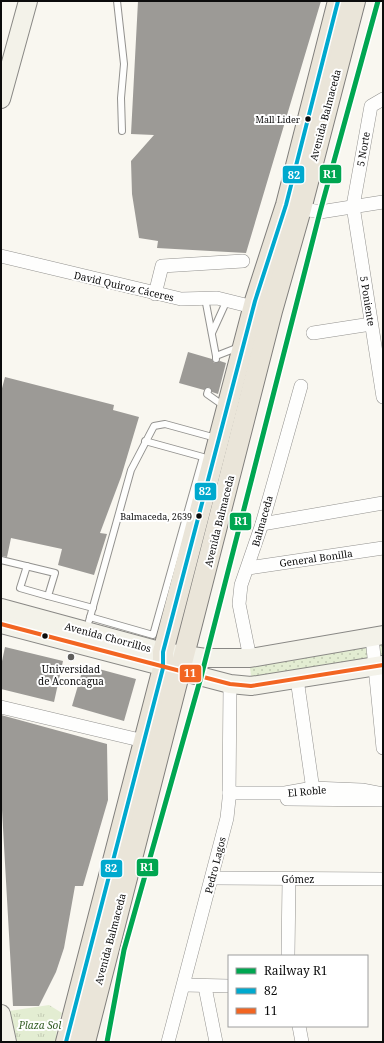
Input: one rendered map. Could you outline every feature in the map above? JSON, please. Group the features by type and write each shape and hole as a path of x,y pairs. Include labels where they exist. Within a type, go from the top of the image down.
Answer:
{"main road":[{"name":"Avenida Balmaceda","path":"294,207 338,1"},
{"name":"Avenida Balmaceda","path":"66,1042 144,741 173,661 263,309 355,1"},
{"name":"Avenida Balmaceda","path":"85,1042 173,661 219,439 244,345 263,309"}],"street":[{"path":"1,99 28,1"},
{"name":"5 Norte","path":"353,206 371,106 383,99"},
{"path":"294,207 320,212 383,202"},
{"name":"5 Poniente","path":"353,206 381,375 383,397"},
{"name":"David Quiroz Cáceres","path":"1,256 155,294 181,299 205,298 227,300 263,309"},
{"path":"155,294 162,266 243,261"},
{"path":"313,333 372,324"},
{"name":"Balmaceda","path":"250,658 239,604 241,585 262,524 301,386"},
{"path":"262,524 383,504"},
{"name":"General Bonilla","path":"248,568 383,548"},
{"name":"Avenida Chorrillos","path":"1,608 88,624 230,684 251,686 379,665"},
{"path":"1,624 173,661"},
{"path":"378,636 383,748"},
{"name":"Avenida Chorrillos","path":"173,661 206,658 250,658 378,636"},
{"path":"298,679 314,794"},
{"name":"Pedro Lagos","path":"168,1042 227,818 230,796 230,684"},
{"path":"1,707 144,741"},
{"name":"El Roble","path":"314,794 362,790 383,794"},
{"name":"El Roble","path":"230,796 285,793 383,800"},
{"name":"Gómez","path":"212,878 383,879"},
{"path":"288,955 289,879"},
{"path":"184,985 205,987 228,986"},
{"path":"205,987 216,1042"},
{"path":"1,1014 7,1042"},
{"path":"299,1027 302,1042"}],"lane":[{"path":"117,1 124,64 121,98 122,131"},
{"path":"205,298 209,310 211,334 216,358 244,345"},
{"path":"211,334 227,300"},
{"path":"208,391 207,394 227,408"},
{"path":"145,441 203,457 153,635 88,624 131,470 145,441 154,426 165,424 219,439"},
{"path":"1,560 55,573 48,596"},
{"path":"27,566 20,588 93,608"}],"green space":[{"path":"383,639 383,658 252,681 249,662"},
{"name":"Plaza Sol","path":"49,1005 62,1013 57,1025 56,1042 13,1042 8,1016 9,1011"}],"building":[{"path":"138,1 321,1 246,253 157,248 158,241 139,238 132,194 131,161 154,135 131,134"},
{"path":"188,352 212,359 214,363 220,361 226,363 218,394 212,392 209,387 204,390 179,383"},
{"path":"5,377 114,405 113,410 139,417 121,477 100,533 107,534 94,575 58,565 62,549 11,538 7,557 1,556 1,392"},
{"path":"5,647 63,661 54,702 1,689 1,666"},
{"path":"84,665 136,679 124,721 72,706"},
{"path":"1,715 107,744 108,800 83,886 75,886 64,948 56,972 39,1006 13,1006 1,792"}],"rail line":[{"name":"R1","path":"107,1042 124,950 201,677 320,212 378,1"}],"transit line":[{"name":"82","path":"66,1042 163,668 163,652 255,301 286,205 338,1"},
{"name":"11","path":"1,624 230,684 251,686 383,665"}],"place":[{"name":"Mall Lider","path":"308,119"},
{"name":"Balmaceda, 2639","path":"199,516"},
{"name":"Universidad de Aconcagua","path":"71,657"}]}
